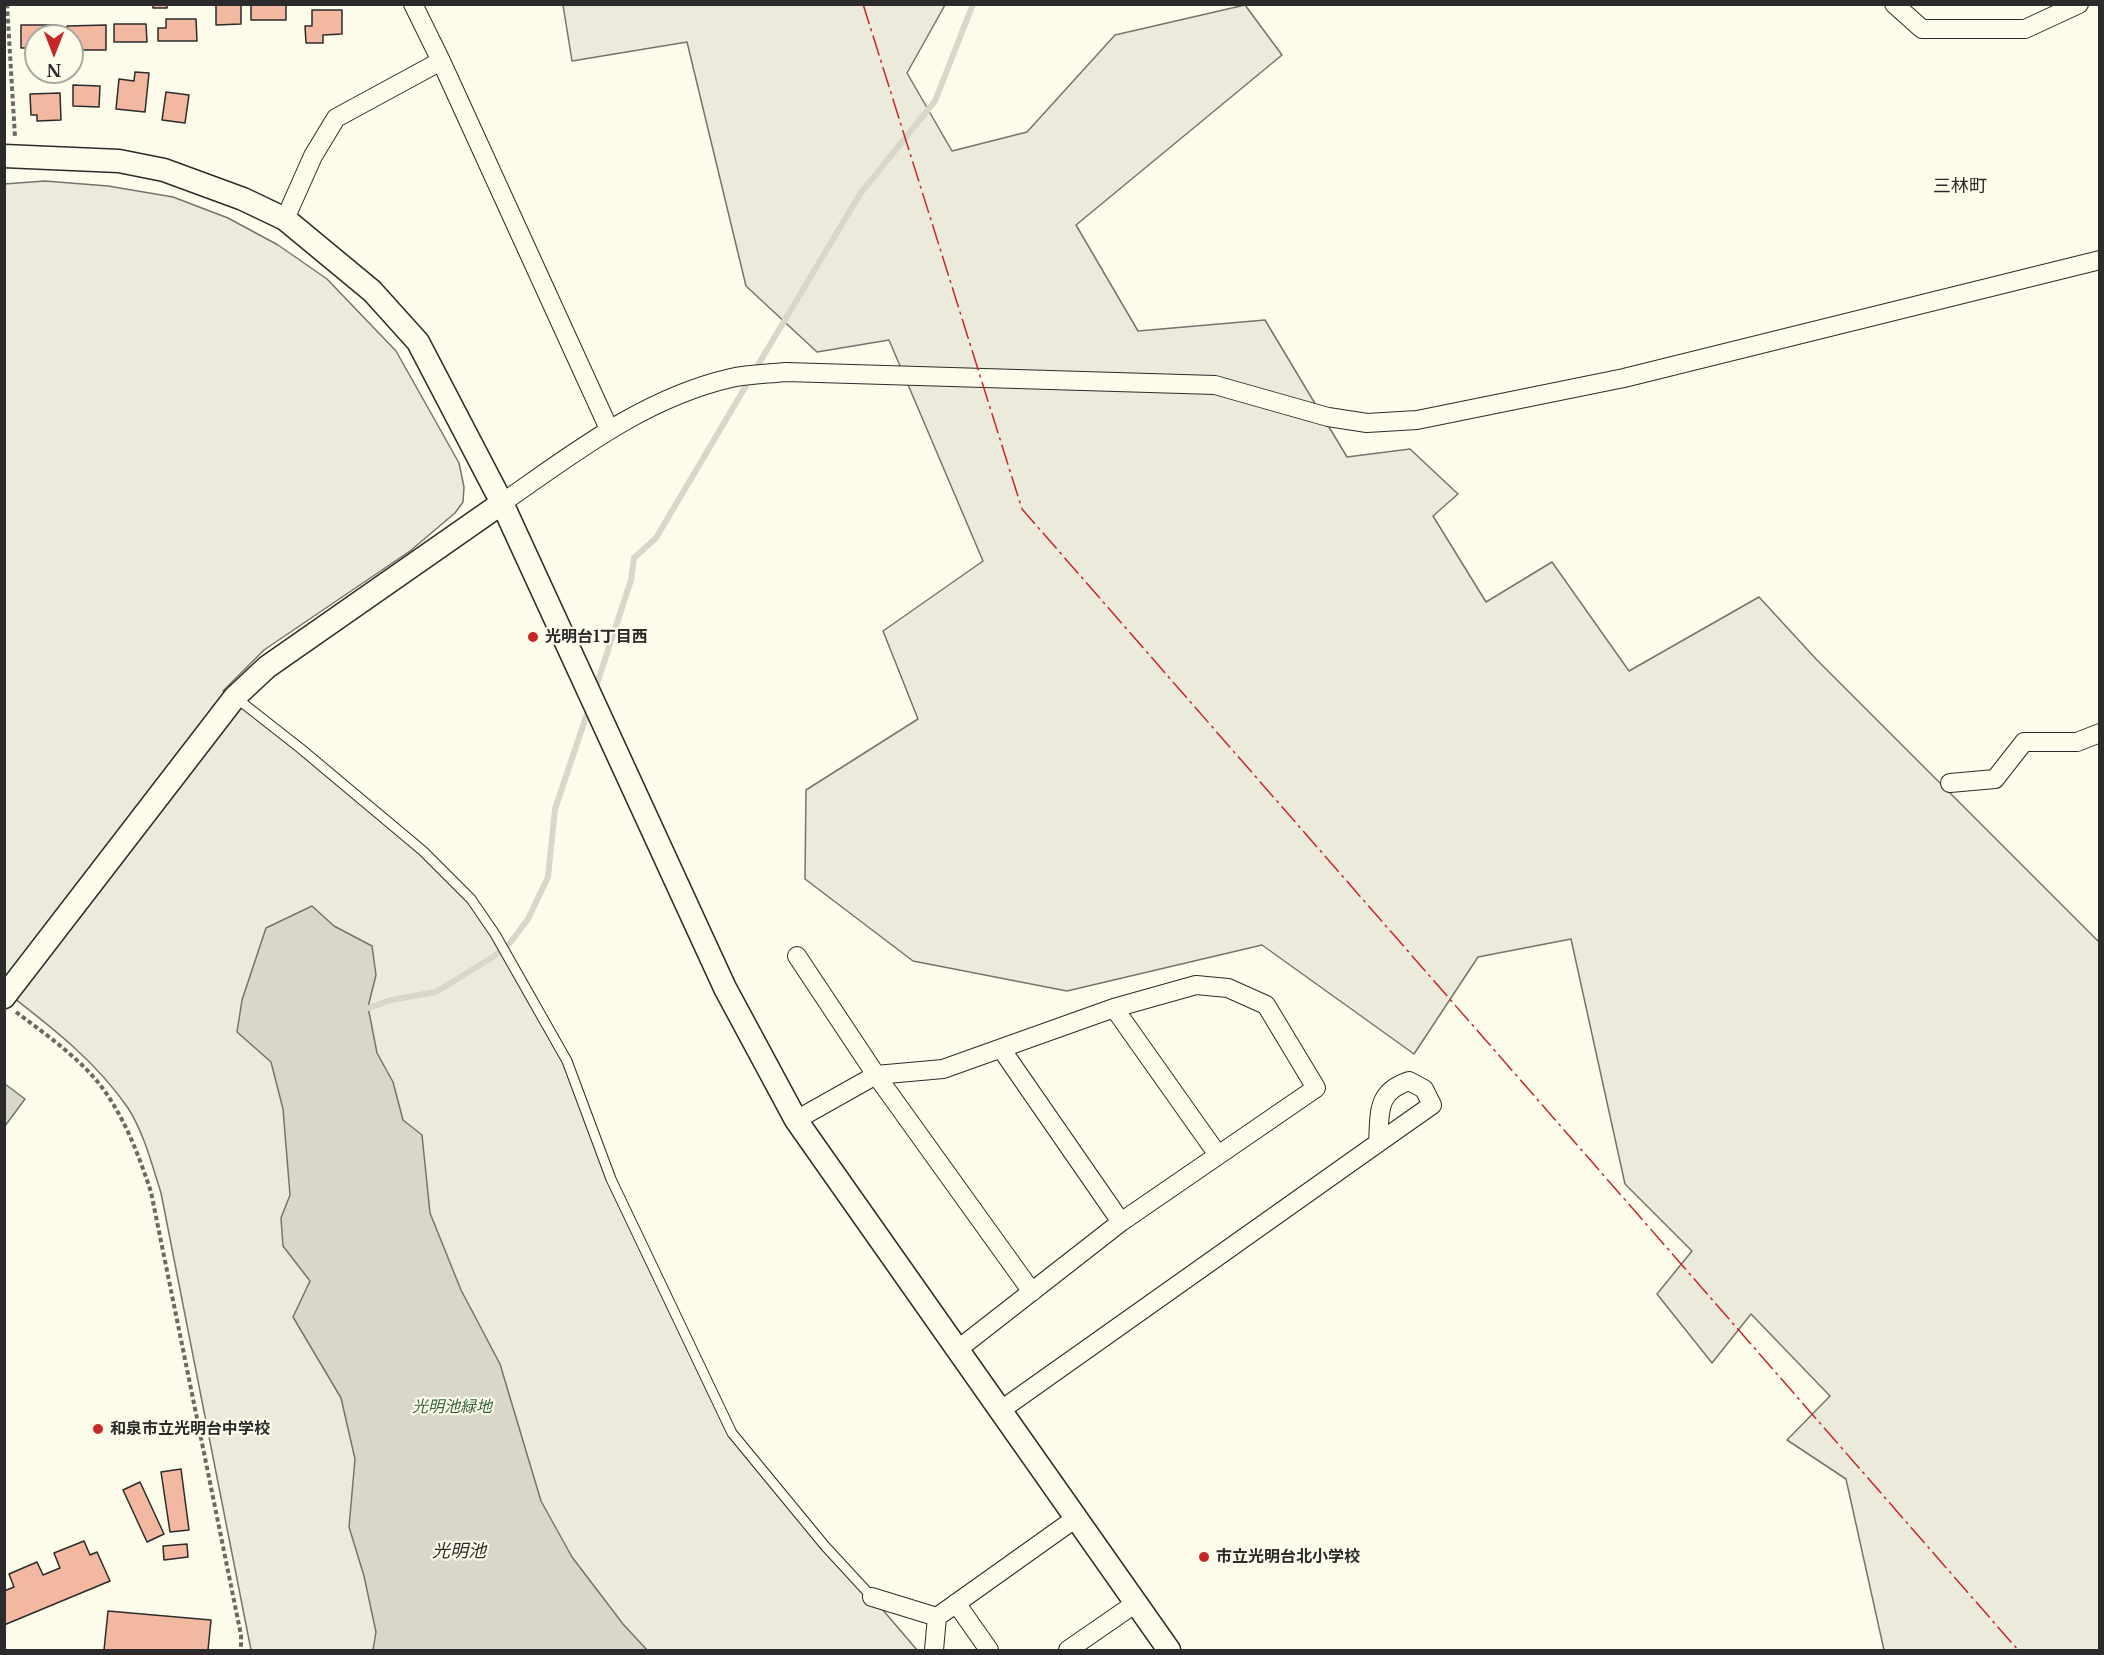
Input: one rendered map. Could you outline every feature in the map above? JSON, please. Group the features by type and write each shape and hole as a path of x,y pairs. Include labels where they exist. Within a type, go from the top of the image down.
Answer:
{"street":[{"path":"413,4 609,429"},
{"path":"1894,4 1922,29 2025,29 2079,4"},
{"path":"285,219 313,156 336,118 441,61"},
{"path":"10,147 119,160 164,170 214,187 285,219 372,291 418,342 502,503 725,988 796,1120 1169,1650"},
{"path":"9,1003 235,697 267,666 609,429 634,414 695,388 733,378 786,372 1215,385 1328,417 1367,423 1417,420 1624,378 2100,260"},
{"path":"1950,783 1995,779 2024,742 2077,742 2100,733"},
{"path":"797,956 876,1075 1032,1292"},
{"path":"796,1120 876,1075 943,1069 1002,1050 1114,1008 1196,985 1228,988 1266,1005 1316,1088 1121,1222 957,1350"},
{"path":"1114,1008 1218,1155"},
{"path":"1002,1050 1121,1222"},
{"path":"1001,1410 1378,1143"},
{"path":"937,1617 1076,1518"},
{"path":"872,1597 937,1617"},
{"path":"1068,1650 1136,1603"},
{"path":"956,1604 988,1650"},
{"path":"934,1650 937,1617"}],"lane":[{"path":"235,697 300,747 423,851 471,899 522,979 567,1061 611,1179 732,1433 825,1546 872,1597"}],"path":[{"path":"7,4 10,147"},
{"path":"9,1003 63,1048 96,1081 118,1112 139,1156 152,1192 239,1623 241,1650"}],"green space":[{"path":"563,5 945,5 907,73 952,151 1027,132 1115,35 1245,5 1282,55 1076,225 1138,331 1265,320 1347,457 1410,449 1458,494 1433,516 1486,602 1552,562 1629,671 1759,597 1816,659 2099,942 2099,1650 1884,1650 1846,1479 1787,1440 1830,1396 1751,1314 1712,1363 1657,1294 1692,1251 1625,1184 1571,939 1478,957 1414,1054 1262,945 1067,991 913,961 805,879 806,790 918,719 883,631 983,561 889,340 817,352 746,286 687,42 572,61"},
{"name":"光明池緑地","path":"45,181 108,186 173,197 228,218 278,245 327,279 396,351 459,463 464,487 463,502 455,513 410,551 264,650 223,691 300,748 471,899 567,1061 611,1179 732,1433 917,1650 251,1650 161,1193 143,1138 128,1108 101,1074 55,1031 5,991 4,184"}],"water":[{"name":"光明池","path":"312,906 334,926 372,946 376,975 368,1007 377,1053 393,1082 403,1120 422,1135 430,1213 461,1290 500,1364 541,1501 572,1557 623,1624 647,1650 373,1650 376,1632 364,1576 349,1527 355,1459 341,1398 293,1317 310,1281 283,1246 281,1218 290,1195 283,1109 271,1062 237,1032 242,1000 266,928"},
{"path":"5,1084 25,1099 5,1126"}],"building":[{"path":"153,4 167,4 167,8 153,8"},
{"path":"216,4 241,4 241,24 216,25"},
{"path":"251,4 286,4 286,20 251,20"},
{"path":"312,10 342,10 342,34 323,35 323,43 306,43 305,26 312,26"},
{"path":"166,19 196,19 197,41 158,41 158,28 166,28"},
{"path":"114,24 146,24 147,42 114,42"},
{"path":"21,25 24,25 24,48 21,48"},
{"path":"106,25 106,50 84,50 84,26"},
{"path":"135,72 149,73 145,112 116,109 119,79 134,81"},
{"path":"73,85 100,86 99,107 73,106"},
{"path":"166,92 189,95 185,123 162,120"},
{"path":"60,93 61,120 37,121 37,115 31,115 30,94"},
{"path":"181,1469 189,1530 170,1532 161,1472"},
{"path":"140,1482 164,1534 147,1542 123,1490"},
{"path":"84,1541 90,1555 97,1552 110,1581 4,1625 4,1591 14,1587 9,1574 37,1562 43,1575 60,1568 54,1553"},
{"path":"187,1544 188,1557 164,1560 163,1546"},
{"path":"108,1611 211,1620 208,1650 104,1650"}],"waterway":[{"path":"755,370 860,194 935,101 973,4"},
{"path":"595,690 631,580 634,558 656,538 750,379"},
{"path":"363,1010 391,1000 436,992 493,957 510,943 528,919 548,877 555,809 589,708"}],"power":[{"path":"863,4 1022,509 2018,1650"}],"place":[{"name":"光明台1丁目西","path":"533,637"},
{"name":"和泉市立光明台中学校","path":"98,1429"},
{"name":"市立光明台北小学校","path":"1204,1557"}],"district":[{"name":"三林町","path":"1960,187"}]}
